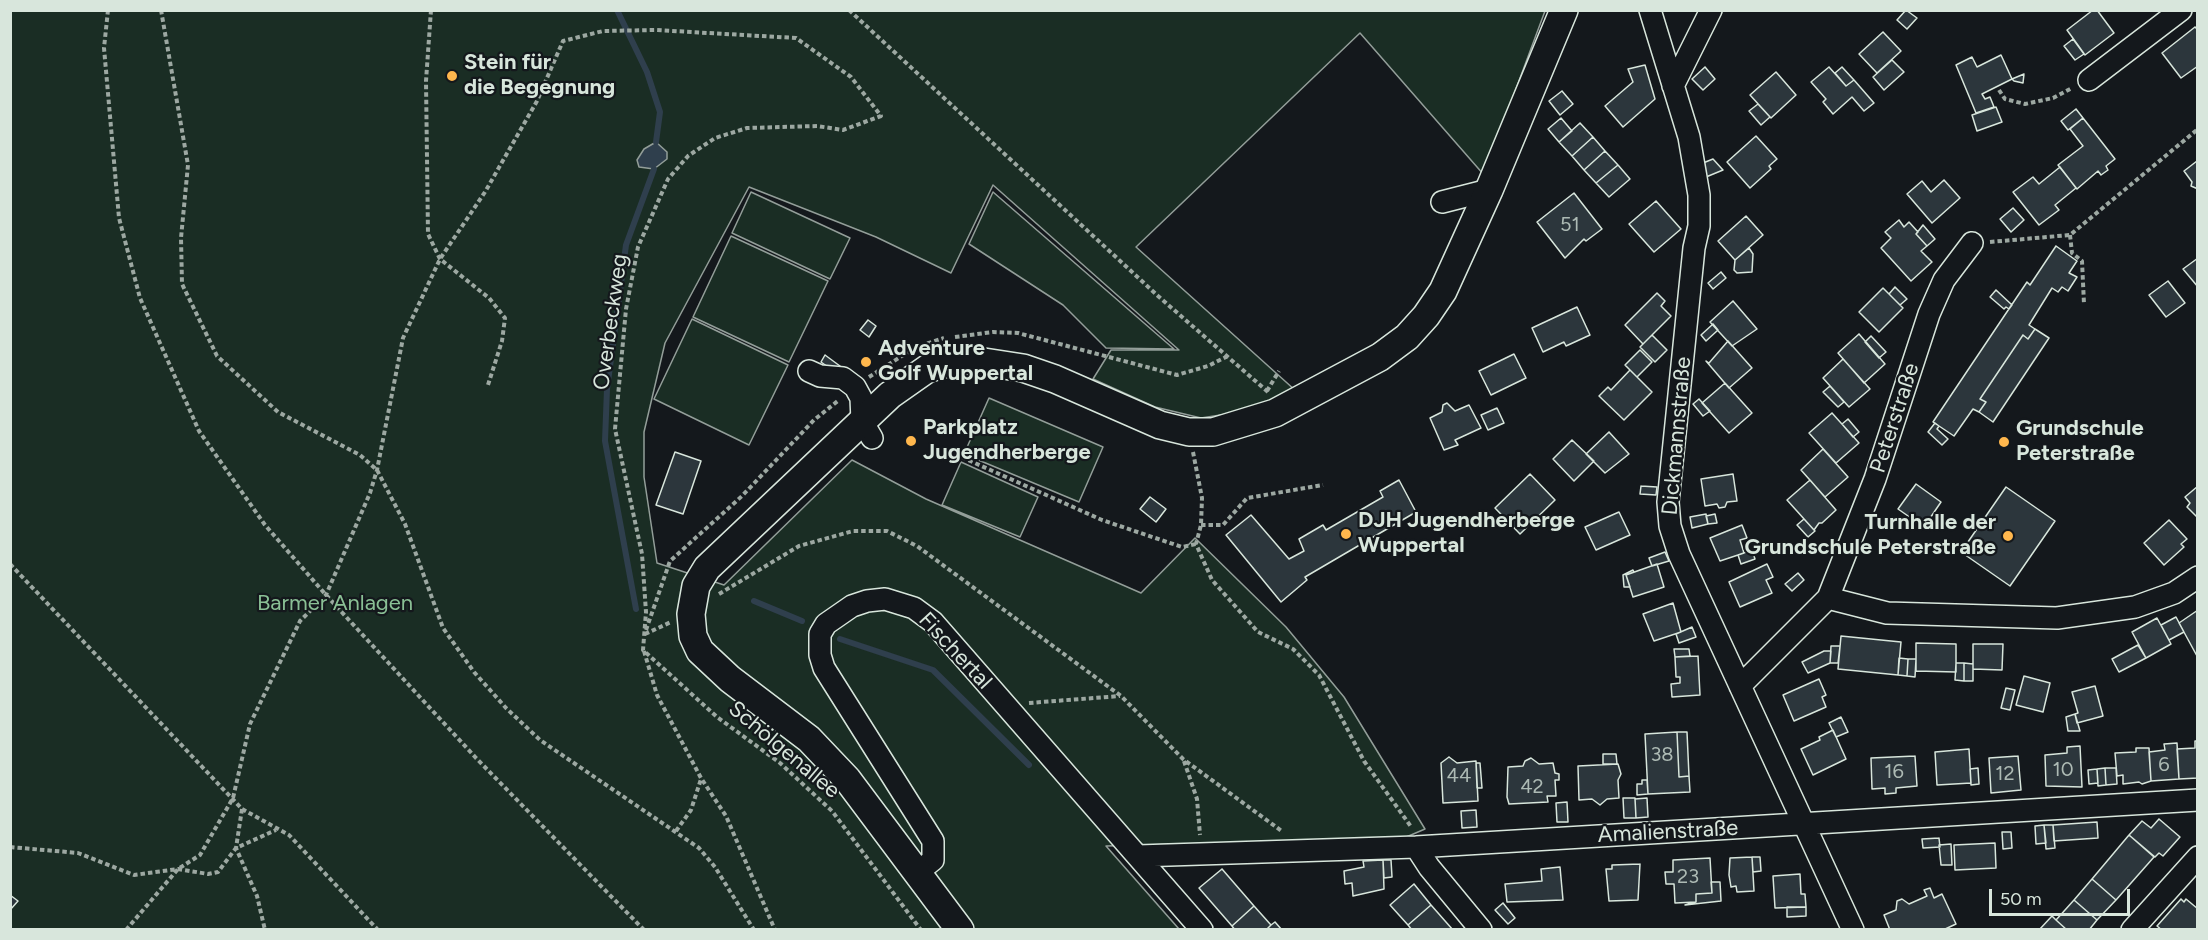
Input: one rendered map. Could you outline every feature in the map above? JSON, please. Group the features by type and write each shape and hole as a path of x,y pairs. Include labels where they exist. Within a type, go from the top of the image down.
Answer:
{"main road":[{"path":"960,930 847,779 809,739 711,664 700,651 693,636 691,614 696,586 707,568 867,429 909,379 927,369 950,362 971,360 1023,368 1160,425 1189,432 1229,429 1271,402 1350,375 1407,337 1426,316 1443,291 1489,190 1564,10"}],"street":[{"name":"Dickmannstraße","path":"1650,10 1689,137 1699,195 1699,226 1694,248 1672,463 1670,526 1679,554 1853,930"},
{"path":"1673,86 1711,10"},
{"path":"2089,80 2181,10"},
{"path":"1442,202 1489,190"},
{"name":"Peterstraße","path":"1740,686 1828,598 1875,479 1929,314 1944,280 1972,243"},
{"path":"808,370 820,376 852,382 861,398 867,429"},
{"path":"1828,598 1887,613 2057,618 2134,607 2174,593 2198,577"},
{"name":"Fischertal","path":"918,872 933,860 935,851 933,841 825,668 820,655 820,634 826,624 852,606 867,601 885,599 914,608 933,622 1202,930"},
{"name":"Amalienstraße","path":"1138,856 1416,847 2198,800"},
{"path":"1416,847 1428,867 1481,930"},
{"path":"2132,930 2198,857"}],"path":[{"path":"108,10 104,48 119,218 140,298 199,431 265,525 326,594 476,758 644,930"},
{"path":"161,10 188,165 182,238 182,284 217,356 278,412 360,454 377,470 405,524 443,628 474,672 540,741 699,848 715,867 754,930"},
{"path":"431,10 426,81 428,234 440,259 489,298 504,318 502,341 488,385"},
{"path":"849,10 1226,357 1271,402"},
{"name":"Overbeckweg","path":"440,259 485,192 537,101 563,41 603,31 656,30 796,38 851,77 881,116 843,130 817,126 747,128 715,138 688,156 668,179 638,247 626,309 615,429 642,554 645,634"},
{"path":"1999,90 2005,99 2014,102 2037,103 2089,80"},
{"path":"2005,241 2070,235 2198,129"},
{"path":"2070,235 2072,253 2082,261 2084,304"},
{"path":"126,930 178,869 200,855 233,798 250,724 300,621 326,594 346,552 377,470 403,338 440,259"},
{"path":"775,930 726,816 701,778 657,695 644,650 645,634 670,561 742,496 852,382 928,342 993,332 1018,333 1177,375 1208,366 1226,357"},
{"path":"1271,402 1279,371"},
{"path":"948,451 1102,520 1182,547 1196,544"},
{"path":"1196,464 1202,498 1201,525 1196,544 1212,580 1258,632 1293,649 1319,675 1364,761 1413,830 1416,847"},
{"path":"1201,525 1223,525 1248,498 1323,485"},
{"path":"645,634 691,614 742,578 799,546 853,531 887,531 917,546 1121,696 1183,759 1308,850"},
{"path":"10,564 242,809 289,835 378,930"},
{"name":"Schölgenallee","path":"644,650 717,717 780,763 832,811 921,930"},
{"path":"1005,705 1121,696"},
{"path":"1183,759 1197,798 1202,853"},
{"path":"676,831 691,810 701,778"},
{"path":"10,847 78,853 134,875 178,869 208,874 218,872 236,848 242,809"},
{"path":"236,848 277,830"},
{"path":"236,848 257,896 265,930"}],"green space":[{"name":"Barmer Anlagen","path":"10,11 1545,11 1484,175 1360,33 1136,247 1296,391 1240,412 1201,418 1155,407 1093,379 1111,350 1179,350 993,185 951,273 876,237 749,187 665,343 644,432 644,477 657,563 724,585 852,460 926,499 1141,593 1195,538 1286,627 1344,697 1425,829 1404,838 1106,846 1179,929 11,929"},
{"path":"751,192 850,238 830,279 732,233"},
{"path":"993,192 1174,349 1106,348 1063,305 969,244"},
{"path":"731,236 828,281 789,362 693,317"},
{"path":"692,319 788,365 749,445 654,399"},
{"path":"989,398 1103,447 1079,502 964,454"},
{"path":"961,462 1038,497 1020,537 942,505"}],"water":[{"path":"656,142 667,152 667,159 654,169 639,167 637,160 644,149"}],"building":[{"path":"1906,10 1917,18 1907,29 1897,20"},
{"path":"2093,10 2097,10 2114,33 2085,55 2067,30"},
{"path":"2195,27 2198,30 2198,66 2181,78 2162,53"},
{"path":"1883,32 1901,51 1877,73 1859,54"},
{"path":"2073,39 2084,54 2075,60 2064,46"},
{"path":"2001,55 2012,79 1982,94 1985,99 1990,97 1994,107 1976,113 1956,65 1972,57 1977,67"},
{"path":"1892,60 1904,72 1884,90 1873,77"},
{"path":"1645,65 1655,99 1623,127 1605,106 1633,82 1628,69"},
{"path":"1705,67 1715,79 1703,90 1692,79"},
{"path":"1829,67 1846,86 1854,80 1874,103 1864,111 1852,97 1833,114 1823,102 1826,99 1811,82"},
{"path":"1842,67 1854,80 1846,86 1835,73"},
{"path":"1776,72 1796,95 1771,118 1750,95"},
{"path":"2024,74 2023,83 2012,79"},
{"path":"1562,91 1573,104 1560,115 1549,101"},
{"path":"1758,104 1770,117 1761,125 1749,111"},
{"path":"1996,107 2002,122 1977,131 1972,115"},
{"path":"2076,109 2083,118 2068,130 2061,121"},
{"path":"1561,118 1572,131 1559,142 1548,129"},
{"path":"2083,118 2115,159 2106,166 2108,170 2101,175 2098,171 2077,189 2058,165 2083,146 2070,129"},
{"path":"1580,123 1593,137 1572,156 1559,142"},
{"path":"1756,136 1777,159 1769,166 1771,169 1750,188 1727,162"},
{"path":"1593,137 1605,151 1584,170 1572,156"},
{"path":"1605,151 1618,165 1596,183 1584,170"},
{"path":"1713,159 1723,170 1706,177 1703,163"},
{"path":"2197,161 2198,189 2191,186 2192,182 2184,171"},
{"path":"1618,165 1630,179 1609,197 1596,183"},
{"path":"2060,167 2076,188 2055,205 2059,210 2039,225 2013,192 2033,177 2039,184"},
{"path":"1944,180 1960,198 1932,223 1907,194 1922,181 1931,192"},
{"path":"1574,193 1602,229 1586,241 1584,239 1565,258 1537,222"},
{"path":"1656,201 1681,229 1654,252 1629,224"},
{"path":"2013,208 2024,220 2011,232 2000,219"},
{"path":"1746,216 1763,235 1735,260 1718,241"},
{"path":"1899,220 1904,227 1909,222 1918,232 1916,234 1927,246 1921,251 1932,262 1911,281 1881,248 1891,238 1885,232"},
{"path":"1923,225 1935,239 1927,246 1916,234"},
{"path":"2056,246 2077,261 2069,273 2077,277 2068,291 2062,287 2058,292 2052,288 2029,325 2035,329 2028,339 2023,335 1980,399 1986,402 1979,412 1973,409 1954,436 1933,422 2027,282 2030,285"},
{"path":"1749,248 1753,254 1752,272 1737,273 1734,270 1735,260"},
{"path":"2198,258 2198,287 2183,269"},
{"path":"1721,272 1726,278 1713,289 1708,283"},
{"path":"2168,281 2185,303 2166,317 2149,295"},
{"path":"1895,287 1907,299 1900,305 1889,294"},
{"path":"1883,288 1903,308 1879,332 1859,312"},
{"path":"1996,290 2012,305 2009,309 2006,307 2004,309 1990,297"},
{"path":"1657,293 1665,301 1661,306 1671,316 1643,344 1625,325"},
{"path":"1733,301 1757,329 1732,346 1710,322"},
{"path":"1577,307 1590,335 1566,346 1564,342 1543,352 1532,328"},
{"path":"868,320 876,326 869,337 860,330"},
{"path":"1713,324 1718,330 1706,341 1701,335"},
{"path":"2035,329 2049,338 1993,422 1979,412 1986,402 1980,399 2023,335 2028,339"},
{"path":"1859,334 1885,364 1864,383 1838,353"},
{"path":"1652,335 1667,350 1655,362 1640,347"},
{"path":"1871,336 1886,352 1879,358 1865,342"},
{"path":"1728,341 1752,368 1729,388 1706,361 1709,363"},
{"path":"1640,350 1652,362 1637,377 1625,365"},
{"path":"1514,354 1526,378 1491,395 1479,371"},
{"path":"825,355 844,369 839,375 821,362"},
{"path":"1843,359 1870,389 1849,407 1823,378"},
{"path":"1630,370 1652,392 1624,420 1599,396 1608,387 1611,390"},
{"path":"1725,383 1752,413 1729,433 1702,403"},
{"path":"1830,386 1844,402 1838,407 1823,392"},
{"path":"1699,399 1710,411 1703,416 1693,404"},
{"path":"1447,403 1455,411 1469,405 1481,428 1455,440 1458,445 1444,450 1430,418 1442,412 1443,405"},
{"path":"1497,408 1504,423 1488,430 1481,415"},
{"path":"1832,413 1859,443 1836,463 1809,433"},
{"path":"1848,419 1859,432 1853,437 1842,424"},
{"path":"1935,423 1939,426 1937,429 1948,439 1942,445 1928,432"},
{"path":"1609,432 1629,454 1605,473 1586,454"},
{"path":"1572,440 1594,461 1574,481 1553,459"},
{"path":"1823,449 1848,477 1825,497 1801,470"},
{"path":"675,452 701,461 683,514 656,505"},
{"path":"1530,474 1555,500 1520,534 1495,508"},
{"path":"1733,474 1737,501 1727,502 1725,507 1719,508 1717,504 1705,506 1701,479"},
{"path":"1399,480 1416,512 1305,577 1307,580 1281,602 1226,535 1251,515 1289,559 1304,551 1299,539 1323,525 1326,530 1383,497 1380,491"},
{"path":"1810,480 1836,510 1822,523 1819,523 1814,530 1787,500"},
{"path":"1916,484 1941,502 1924,527 1898,509"},
{"path":"1641,486 1657,487 1656,495 1640,494"},
{"path":"2198,486 2198,518 2187,507 2190,503 2185,497"},
{"name":"Turnhalle der Grundschule Peterstraße","path":"2006,487 2055,521 2010,586 1961,552"},
{"path":"1150,497 1166,509 1156,522 1140,509"},
{"path":"1619,512 1630,535 1596,550 1585,527"},
{"path":"1706,514 1708,524 1692,528 1690,517"},
{"path":"1715,514 1717,523 1708,524 1706,516"},
{"path":"1804,519 1815,531 1808,537 1797,525"},
{"path":"2169,520 2187,539 2181,544 2184,547 2164,565 2144,543"},
{"path":"1742,525 1747,538 1740,540 1744,553 1720,561 1710,538"},
{"path":"1752,550 1755,559 1741,564 1738,555"},
{"path":"1665,552 1669,561 1652,566 1649,558"},
{"path":"1657,564 1664,587 1633,597 1626,575"},
{"path":"1767,564 1773,577 1766,580 1772,593 1740,607 1729,582"},
{"path":"1633,570 1634,572 1626,575 1630,587 1624,587 1623,575"},
{"path":"1798,573 1804,580 1792,591 1785,584"},
{"path":"1673,603 1681,632 1654,641 1643,614"},
{"path":"2198,610 2198,656 2197,656 2179,623"},
{"path":"2176,617 2184,632 2169,640 2161,625"},
{"path":"2157,618 2171,644 2146,658 2132,632"},
{"path":"1692,627 1696,637 1679,643 1676,634"},
{"path":"1841,636 1901,642 1898,675 1838,669"},
{"path":"1916,643 1956,644 1956,672 1916,671"},
{"path":"1973,644 2003,644 2002,670 1973,669"},
{"path":"2138,645 2146,658 2119,672 2112,659"},
{"path":"1831,646 1840,646 1838,663 1830,663"},
{"path":"1674,649 1689,649 1690,656 1675,657"},
{"path":"1824,651 1831,651 1830,663 1808,673 1802,662"},
{"path":"1698,656 1700,695 1672,697 1671,684 1680,683 1680,677 1676,677 1675,657"},
{"path":"1899,658 1908,659 1907,676 1898,675"},
{"path":"1908,659 1916,659 1915,677 1907,676"},
{"path":"1956,663 1964,663 1964,681 1955,680"},
{"path":"1964,663 1973,664 1973,681 1964,681"},
{"path":"2024,676 2050,683 2043,712 2016,705"},
{"path":"1819,679 1826,695 1822,697 1826,707 1794,721 1783,695"},
{"path":"2095,686 2103,716 2077,723 2075,714 2078,713 2072,692"},
{"path":"2006,688 2015,690 2010,710 2001,708"},
{"path":"2075,714 2080,731 2068,731 2066,717"},
{"path":"1841,717 1848,732 1836,737 1829,723"},
{"path":"1833,730 1846,759 1813,775 1801,749 1820,740 1819,737"},
{"path":"1677,732 1679,777 1689,776 1690,792 1648,794 1645,734"},
{"path":"1677,732 1687,732 1689,776 1679,777"},
{"path":"2195,741 2198,741 2198,778 2179,779 2177,749 2195,748"},
{"path":"2177,743 2179,779 2151,781 2149,752 2165,750 2164,744"},
{"path":"2080,746 2082,787 2046,786 2045,755 2067,753 2067,747"},
{"path":"2136,748 2149,748 2151,781 2142,784 2139,782 2123,784 2123,775 2117,776 2115,753 2136,752"},
{"path":"1969,749 1971,783 1937,785 1935,752"},
{"path":"1603,754 1616,754 1617,764 1603,764"},
{"path":"1915,756 1917,786 1896,788 1896,793 1885,794 1885,788 1872,789 1871,758"},
{"path":"2018,756 2021,790 1991,793 1989,758"},
{"path":"1449,757 1457,763 1476,761 1478,801 1443,803 1441,763"},
{"path":"1531,758 1539,764 1553,763 1555,773 1559,774 1559,780 1555,780 1556,796 1547,796 1548,802 1509,804 1507,797 1508,767 1523,766 1525,761"},
{"path":"1476,763 1480,763 1482,788 1477,788"},
{"path":"1618,764 1621,774 1618,780 1619,798 1607,799 1600,805 1592,799 1579,800 1578,766"},
{"path":"1978,768 1979,784 1971,785 1970,769"},
{"path":"2105,768 2106,785 2098,786 2097,769"},
{"path":"2105,768 2116,768 2117,784 2106,785"},
{"path":"2097,769 2098,783 2089,784 2088,770"},
{"path":"1642,780 1647,780 1648,794 1637,795 1637,784 1642,784"},
{"path":"1623,798 1635,798 1636,818 1624,818"},
{"path":"1647,798 1648,817 1636,818 1635,799"},
{"path":"1567,802 1568,822 1557,822 1556,803"},
{"path":"1476,810 1477,827 1462,828 1461,811"},
{"path":"2159,819 2180,837 2163,856 2159,853 2155,857 2129,835 2142,821 2151,828"},
{"path":"2097,822 2098,838 2054,841 2053,825"},
{"path":"2044,825 2046,843 2036,844 2035,826"},
{"path":"2044,825 2053,825 2055,848 2046,849"},
{"path":"2002,832 2011,832 2012,848 2003,849"},
{"path":"2129,835 2154,857 2116,900 2092,879"},
{"path":"1939,838 1940,847 1923,848 1922,839"},
{"path":"1995,843 1996,868 1955,870 1954,845"},
{"path":"1951,844 1952,865 1941,865 1939,845"},
{"path":"1752,857 1760,857 1761,871 1753,872"},
{"path":"1752,857 1754,891 1737,892 1736,886 1731,887 1730,858"},
{"path":"1710,858 1712,893 1696,894 1696,902 1675,903 1674,884 1666,884 1665,872 1673,872 1673,860"},
{"path":"1383,860 1391,860 1392,877 1384,878"},
{"path":"1383,860 1384,889 1353,896 1352,883 1345,884 1344,871 1364,867 1363,861"},
{"path":"1640,864 1638,900 1609,901 1606,869 1612,869 1612,865"},
{"path":"1560,867 1563,900 1507,902 1505,884 1542,881 1541,869"},
{"path":"1222,869 1254,906 1232,926 1199,888"},
{"path":"1800,874 1801,894 1805,894 1806,907 1775,908 1773,876"},
{"path":"2092,879 2116,900 2097,920 2074,900"},
{"path":"1711,882 1720,882 1721,901 1685,905 1696,902 1696,894 1712,893"},
{"path":"1414,884 1431,905 1408,925 1390,905"},
{"path":"1930,888 1934,898 1942,894 1956,924 1943,930 1890,930 1884,915 1896,910 1897,901 1902,899 1909,904 1927,896 1924,890"},
{"path":"10,895 18,901 10,910"},
{"path":"2181,899 2184,902 2186,899 2198,909 2198,930 2162,930 2157,926"},
{"path":"2074,900 2097,920 2089,930 2067,930 2056,920"},
{"path":"1503,903 1515,918 1508,924 1495,910"},
{"path":"1431,905 1453,930 1412,930 1408,925"},
{"path":"1254,906 1271,925 1266,930 1235,930 1232,926"},
{"path":"1787,907 1806,907 1806,916 1787,917"},
{"path":"2052,916 2056,920 2067,930 2039,930"},
{"path":"1275,922 1282,930 1266,930 1271,925"}],"waterway":[{"path":"617,10 647,72 660,112 656,142"},
{"path":"636,609 605,441 607,389 626,245 654,169"},
{"path":"754,601 802,621"},
{"path":"840,639 933,670 1029,765"}],"place":[{"name":"Stein für die Begegnung","path":"452,76"},
{"name":"Adventure Golf Wuppertal","path":"866,362"},
{"name":"Parkplatz Jugendherberge","path":"911,441"},
{"name":"Grundschule Peterstraße","path":"2004,442"},
{"name":"DJH Jugendherberge Wuppertal","path":"1346,534"},
{"name":"Turnhalle der Grundschule Peterstraße","path":"2008,536"}]}
